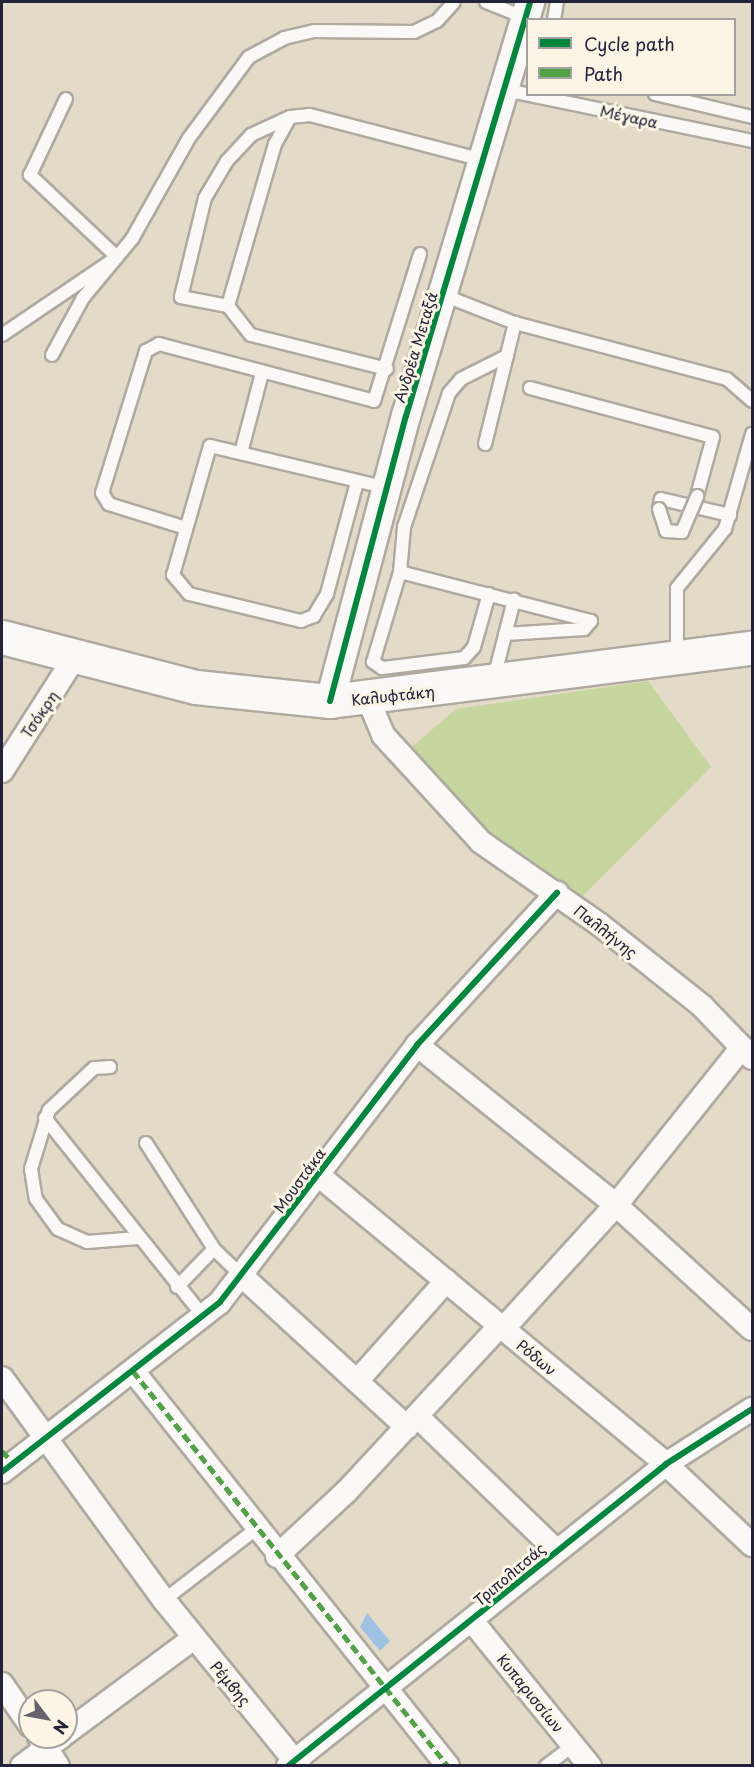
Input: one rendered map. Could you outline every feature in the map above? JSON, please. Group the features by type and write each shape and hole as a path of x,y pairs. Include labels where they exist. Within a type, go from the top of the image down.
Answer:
{"main road":[{"name":"Καλυφτάκη","path":"2,637 75,657 240,695 330,701 368,699 677,655 753,648"}],"street":[{"name":"Ανδρέα Μεταξά","path":"330,701 387,488 443,295 486,161 528,10"},
{"name":"Τσόκρη","path":"2,771 75,657"},
{"name":"Παλλήνης","path":"368,699 383,735 481,842 557,893 702,1006 747,1052"},
{"name":"Μουστάκα","path":"2,1472 43,1436 204,1317 242,1276 317,1174 417,1045 557,893"},
{"path":"417,1045 616,1205 753,1329"},
{"path":"277,1556 412,1422 502,1328 616,1205 747,1052"},
{"name":"Ρόδων","path":"317,1174 666,1464 753,1545"},
{"path":"242,1276 357,1381 412,1422 556,1550"},
{"path":"357,1381 446,1281"},
{"path":"133,1371 383,1690 448,1766"},
{"name":"Ρέμβης","path":"2,1378 164,1600 294,1764"},
{"name":"Τριπολιτσάς","path":"294,1764 556,1550 666,1464 753,1409"},
{"name":"Κυπαρισσίων","path":"472,1620 590,1766"},
{"path":"78,1724 194,1638"},
{"path":"2,1684 18,1707"},
{"path":"22,1766 48,1749"}],"lane":[{"path":"52,356 83,298 117,257 189,138 249,57 284,38 314,31 414,32 438,21 454,2"},
{"path":"486,2 528,10"},
{"path":"554,18 557,2"},
{"name":"Μέγαρα","path":"506,90 526,94"},
{"name":"Μέγαρα","path":"535,96 753,141"},
{"path":"664,96 753,117"},
{"path":"66,99 30,175 117,257"},
{"path":"387,369 251,334 228,306 186,300 180,293 205,198 227,161 251,135 290,117 310,115 486,161"},
{"path":"228,306 275,144 290,117"},
{"path":"186,528 109,504 102,493 146,351 159,344 368,402 378,395 420,255"},
{"path":"2,335 117,257"},
{"path":"443,295 515,323 727,379 753,400"},
{"path":"486,444 515,323"},
{"path":"489,594 467,656 378,668 372,659 400,573 404,527 449,393 461,379 507,356"},
{"path":"241,453 262,373"},
{"path":"530,388 713,437 697,496 682,532 666,531 659,509 661,499 730,515"},
{"path":"677,655 677,588 721,537 730,515 753,434"},
{"path":"357,482 327,594 314,616 301,621 189,594 179,586 173,575 210,446 387,488"},
{"path":"400,573 586,617 591,624 584,629 505,634"},
{"path":"493,682 514,600"},
{"path":"110,1066 94,1068 45,1118 31,1169 44,1215 58,1229 87,1242 138,1238"},
{"path":"45,1118 177,1287 204,1317"},
{"path":"146,1143 214,1249 242,1276"},
{"path":"177,1287 214,1249"},
{"path":"164,1600 256,1528"},
{"path":"546,1766 574,1745"}],"green space":[{"path":"648,681 711,767 578,901 504,850 407,751 456,709"}],"water":[{"path":"367,1613 390,1641 380,1651 360,1627"}],"marked path":[{"path":"133,1371 448,1766"},
{"path":"2,1451 13,1462"}],"cycle path":[{"path":"330,701 406,416 530,2"},
{"path":"2,1472 220,1302 417,1045 557,893"},
{"path":"288,1766 666,1464 752,1409"}]}
